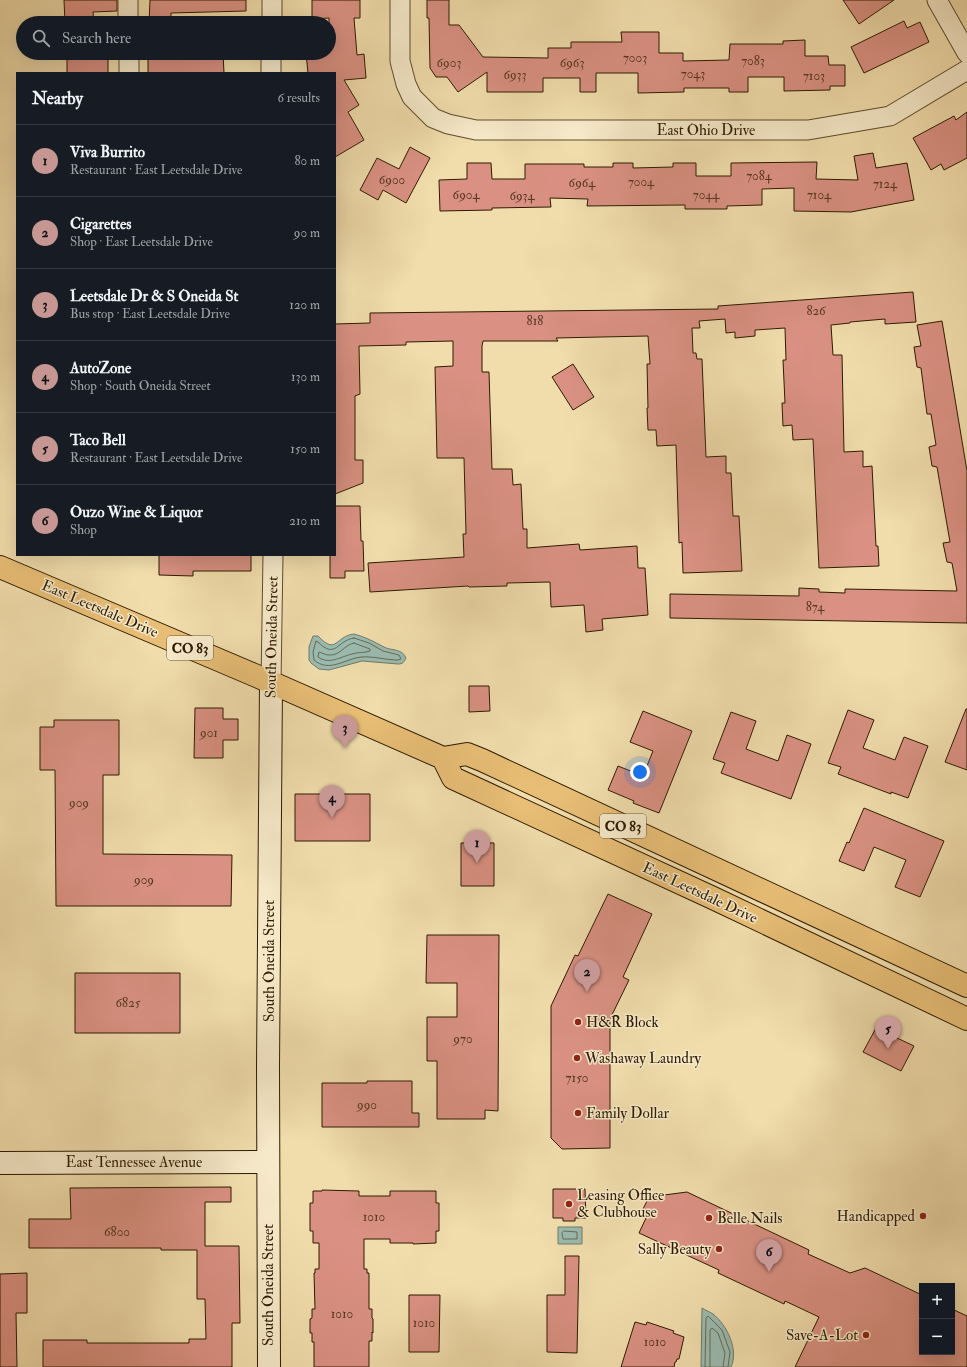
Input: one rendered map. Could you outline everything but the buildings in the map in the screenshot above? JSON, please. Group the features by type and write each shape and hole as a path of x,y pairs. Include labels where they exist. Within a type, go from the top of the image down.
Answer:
{"main road":[{"name":"East Leetsdale Drive","path":"0,567 443,758 468,754 967,986"},
{"name":"East Leetsdale Drive","path":"443,758 453,778 713,898 967,1019"}],"street":[{"path":"128,0 128,16"},
{"path":"272,0 272,16"},
{"name":"East Ohio Drive","path":"400,0 400,61 406,84 412,97 433,118 448,124 476,130 808,130 890,116 967,70"},
{"path":"937,0 967,53"},
{"path":"129,60 129,72"},
{"path":"271,60 271,72"},
{"name":"South Oneida Street","path":"269,1367 268,1162 270,713 274,556"},
{"name":"East Tennessee Avenue","path":"0,1162 268,1162"}],"water":[{"path":"354,634 387,648 399,651 406,658 400,664 362,661 329,670 319,669 309,660 309,647 313,636 318,636 324,642 333,645 348,635"},
{"path":"558,1227 582,1227 582,1244 558,1244"},
{"path":"702,1308 713,1314 727,1331 734,1353 731,1367 701,1367"}],"place":[{"name":"Leetsdale Dr & S Oneida St","path":"345,748"},
{"name":"AutoZone","path":"332,818"},
{"name":"Viva Burrito","path":"477,863"},
{"name":"Cigarettes","path":"587,992"},
{"name":"H&R Block","path":"578,1022"},
{"name":"Taco Bell","path":"888,1049"},
{"name":"Washaway Laundry","path":"577,1058"},
{"name":"Family Dollar","path":"578,1113"},
{"name":"Leasing Office & Clubhouse","path":"569,1204"},
{"name":"Handicapped","path":"923,1216"},
{"name":"Belle Nails","path":"709,1218"},
{"name":"Sally Beauty","path":"719,1249"},
{"name":"Ouzo Wine & Liquor","path":"769,1272"},
{"name":"Save-A-Lot","path":"866,1335"}]}
